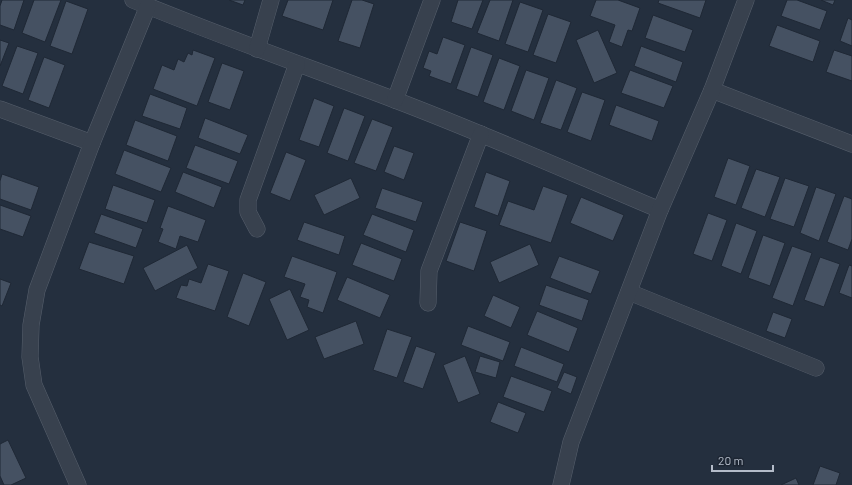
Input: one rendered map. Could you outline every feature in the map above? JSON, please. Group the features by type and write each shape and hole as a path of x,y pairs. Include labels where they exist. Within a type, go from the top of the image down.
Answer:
{"street":[{"path":"256,49 271,0"},
{"path":"395,100 432,0"},
{"path":"561,485 571,442 660,210 712,90 746,0"},
{"path":"74,484 34,384 30,357 31,325 37,290 92,143 140,3 256,49 395,100 660,210"},
{"path":"257,229 248,212 248,200 297,64"},
{"path":"712,90 852,144"},
{"path":"0,109 92,143"},
{"path":"428,303 429,271 480,134"},
{"path":"629,292 816,368"}],"building":[{"path":"2,0 24,0 14,30 0,25 0,6"},
{"path":"34,0 61,0 45,42 22,33"},
{"path":"229,0 245,0 243,5"},
{"path":"288,0 333,0 323,30 282,16"},
{"path":"352,0 362,0 374,4 360,48 338,41"},
{"path":"458,0 483,0 472,29 451,22"},
{"path":"490,0 513,0 499,41 477,33"},
{"path":"596,0 618,0 640,8 632,31 628,30 622,47 609,42 615,25 590,16"},
{"path":"659,0 706,0 700,18 658,3"},
{"path":"787,0 797,0 827,11 820,30 781,16"},
{"path":"821,0 835,0 833,5"},
{"path":"66,1 88,9 72,54 50,46"},
{"path":"520,2 543,10 528,52 505,44"},
{"path":"548,14 571,22 556,63 533,55"},
{"path":"653,15 693,30 685,52 645,38"},
{"path":"848,18 852,20 852,46 840,41"},
{"path":"777,25 820,41 813,62 769,46"},
{"path":"598,30 617,73 594,83 576,40"},
{"path":"443,37 465,45 451,84 429,76 431,71 423,68 429,51 437,54"},
{"path":"0,40 9,43 0,66"},
{"path":"17,46 38,53 23,94 2,86"},
{"path":"641,46 683,62 676,82 634,66"},
{"path":"471,47 493,55 478,97 456,89"},
{"path":"193,50 215,58 197,106 153,89 162,65 174,70 178,59 184,62 188,53 192,55"},
{"path":"834,50 852,56 852,81 826,72"},
{"path":"44,57 65,65 49,108 28,100"},
{"path":"499,58 520,66 504,110 483,102"},
{"path":"222,63 244,71 230,110 208,102"},
{"path":"526,70 549,78 534,120 511,111"},
{"path":"630,70 673,86 664,108 621,93"},
{"path":"556,80 577,88 561,130 540,123"},
{"path":"582,92 605,100 591,141 567,132"},
{"path":"150,94 187,108 180,129 142,116"},
{"path":"314,98 334,106 319,147 299,140"},
{"path":"616,105 659,121 652,141 609,125"},
{"path":"344,108 365,116 348,161 327,153"},
{"path":"205,118 248,135 240,154 198,138"},
{"path":"372,119 393,127 376,171 354,163"},
{"path":"135,120 177,136 168,161 126,145"},
{"path":"195,145 238,161 229,184 186,168"},
{"path":"394,146 414,153 404,180 384,172"},
{"path":"124,150 171,168 161,192 115,174"},
{"path":"286,152 306,160 290,201 270,193"},
{"path":"728,158 750,166 736,205 714,197"},
{"path":"756,169 780,177 765,217 741,208"},
{"path":"183,172 222,187 214,208 175,192"},
{"path":"486,172 510,181 498,216 474,207"},
{"path":"2,174 39,187 31,210 0,199 0,181"},
{"path":"351,178 360,198 324,215 314,195"},
{"path":"785,178 809,186 794,227 770,219"},
{"path":"113,185 155,200 147,223 105,209"},
{"path":"543,186 568,195 551,243 499,225 508,201 534,210"},
{"path":"816,187 836,194 819,241 800,233"},
{"path":"382,188 423,202 416,222 375,208"},
{"path":"844,196 852,199 852,239 848,250 827,242"},
{"path":"581,197 624,215 613,241 570,223"},
{"path":"0,205 31,216 23,237 0,229"},
{"path":"168,206 206,220 198,242 180,236 176,249 158,242 163,229 160,228"},
{"path":"708,213 727,220 712,261 693,254"},
{"path":"101,214 143,229 136,248 94,233"},
{"path":"372,214 414,230 406,252 363,235"},
{"path":"304,222 345,236 339,255 297,240"},
{"path":"460,222 487,231 474,271 446,261"},
{"path":"736,223 757,231 741,274 721,266"},
{"path":"763,235 785,243 770,286 748,278"},
{"path":"89,242 134,256 124,284 79,269"},
{"path":"361,243 402,259 394,281 352,265"},
{"path":"530,244 539,265 499,283 490,262"},
{"path":"187,245 198,268 155,291 143,268"},
{"path":"792,246 812,253 793,306 772,298"},
{"path":"292,256 337,272 323,313 307,307 309,300 300,297 305,284 284,277"},
{"path":"559,256 600,271 591,294 550,278"},
{"path":"820,257 840,264 824,307 804,300"},
{"path":"208,264 229,271 215,311 176,298 181,285 187,286 189,279 201,283"},
{"path":"849,265 852,266 852,298 839,293"},
{"path":"243,273 266,282 249,326 227,317"},
{"path":"347,277 390,295 380,318 337,300"},
{"path":"0,279 11,283 2,306 0,305"},
{"path":"546,285 589,300 582,321 539,305"},
{"path":"290,289 309,330 287,340 269,299"},
{"path":"493,295 520,307 511,328 484,316"},
{"path":"537,311 578,328 569,352 527,335"},
{"path":"773,312 792,319 785,338 766,331"},
{"path":"356,321 364,344 324,359 315,337"},
{"path":"468,326 510,342 503,361 461,345"},
{"path":"387,329 412,337 397,378 373,370"},
{"path":"416,346 436,353 423,389 403,382"},
{"path":"521,347 564,364 557,382 514,366"},
{"path":"465,356 480,394 458,403 443,365"},
{"path":"480,356 500,362 496,378 475,372"},
{"path":"564,372 577,377 571,394 557,388"},
{"path":"511,376 552,391 544,412 503,397"},
{"path":"498,402 526,413 518,433 490,422"},
{"path":"8,440 26,478 11,485 4,485 0,476 0,444"},
{"path":"820,466 840,473 836,485 813,485"},
{"path":"796,478 799,485 781,485"}]}
